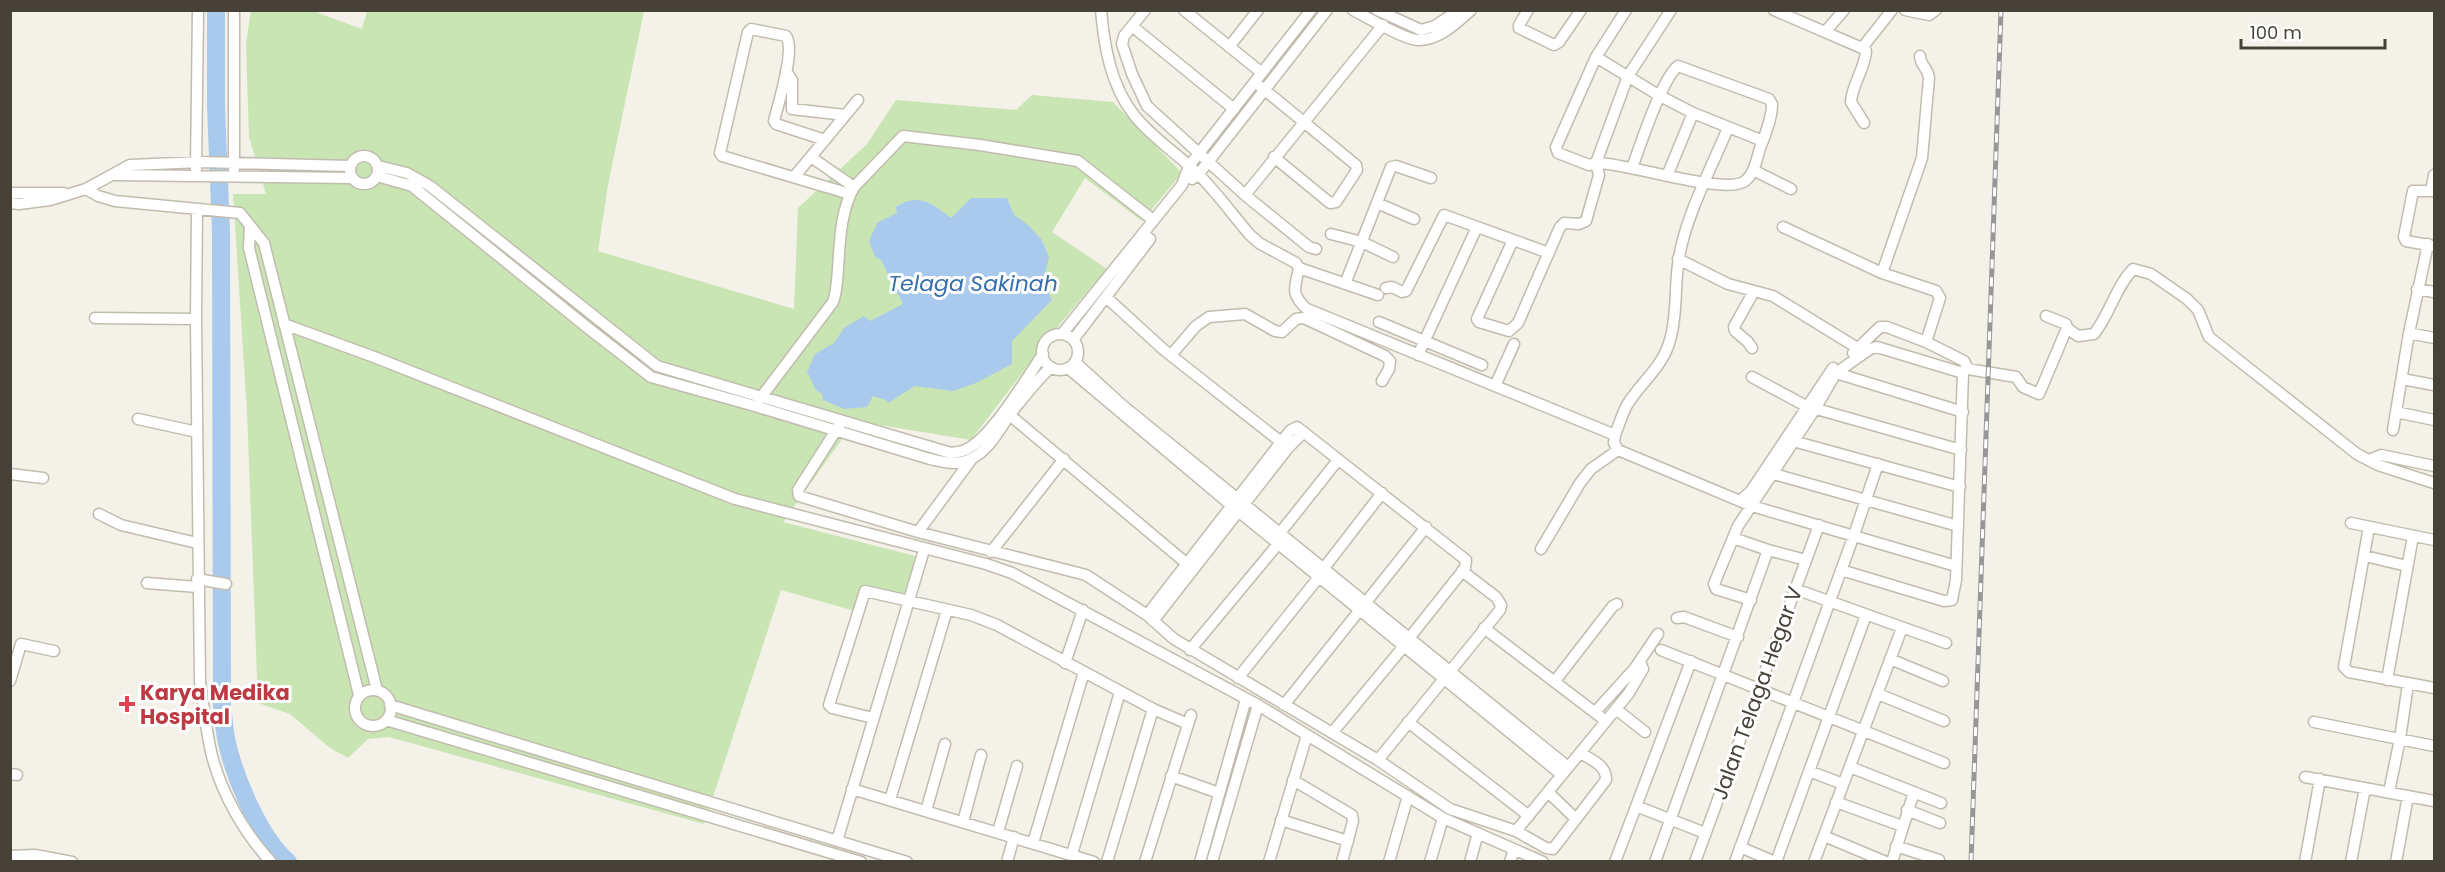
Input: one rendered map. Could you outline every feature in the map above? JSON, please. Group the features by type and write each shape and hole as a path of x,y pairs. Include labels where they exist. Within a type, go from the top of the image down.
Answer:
{"street":[{"path":"198,10 199,175"},
{"path":"232,176 234,10"},
{"path":"1145,10 1122,40 1122,44 1132,74 1147,106 1245,195 1309,247 1316,249"},
{"path":"1184,10 1229,47 1258,78 1264,90 1356,165 1356,174 1336,202 1330,203 1274,157"},
{"path":"1062,334 1073,340 1078,351 1071,365 1062,370 1050,367 1043,354 1043,348 1050,337 1062,334 1143,233 1182,184 1189,166 1311,10"},
{"path":"1182,184 1198,175 1327,10"},
{"path":"1353,10 1419,40 1471,10"},
{"path":"1377,10 1417,29 1436,31 1459,10"},
{"path":"1528,10 1519,28 1554,45 1559,42 1581,10"},
{"path":"1626,10 1596,57 1556,150 1558,153 1589,165 1607,162 1632,168 1667,176 1734,185 1744,182 1753,170 1772,111 1769,99 1678,66 1673,69 1660,96 1632,168"},
{"path":"1513,240 1477,317 1478,321 1509,331 1514,328 1560,228 1564,223 1579,224 1586,221 1599,175 1596,163 1628,76 1671,10"},
{"path":"1774,10 1794,14 1825,33 1866,51 1865,63 1854,86 1851,102 1864,123"},
{"path":"1825,33 1844,10"},
{"path":"1863,48 1892,10"},
{"path":"1905,10 1929,15 1936,10"},
{"path":"1229,47 1258,11"},
{"path":"1101,14 1113,75 1122,98 1135,116 1198,175 1250,235 1259,243 1290,259 1299,268 1345,284 1382,292 1392,287 1402,292 1406,291 1444,215 1550,253"},
{"path":"1245,195 1383,25"},
{"path":"1132,26 1234,109"},
{"path":"825,140 778,126 774,121 786,71 788,38 751,29 748,32 720,153 724,158 852,191"},
{"path":"1882,273 1922,158 1929,78 1928,71 1920,62 1920,56"},
{"path":"1596,57 1693,113 1763,141"},
{"path":"786,71 792,80 792,109 845,116"},
{"path":"794,177 858,100"},
{"path":"1667,176 1693,113"},
{"path":"1728,128 1704,182 1683,239 1678,259 1676,308 1670,341 1660,364 1627,405 1614,443 1618,450 1752,506 1956,566"},
{"path":"758,401 833,302 843,216 852,191 898,139 909,135 1078,161 1153,220"},
{"path":"351,178 350,166 354,160 360,156 368,156 378,171 412,186 651,377 758,401"},
{"path":"811,157 852,191"},
{"path":"10,203 33,203 86,189 130,165 199,162 350,166"},
{"path":"1345,284 1394,166 1431,178"},
{"path":"1753,170 1791,189"},
{"path":"115,175 351,178 362,185 369,184 378,171"},
{"path":"378,171 407,173 430,186 657,366 948,463 987,447 1043,354"},
{"path":"2393,430 2417,289 2431,245 2406,241 2404,237 2413,191 2433,191 2434,175"},
{"path":"86,189 98,196 115,201 230,211 244,215 250,227 264,243 377,690"},
{"path":"10,193 66,194"},
{"path":"1377,203 1414,219"},
{"path":"201,209 196,319 197,583 200,682 212,755 218,774 253,840 271,861"},
{"path":"250,227 249,248 359,695"},
{"path":"1418,355 1477,227"},
{"path":"1783,227 1882,273 1939,294 1926,342"},
{"path":"1073,340 1150,239 1143,233"},
{"path":"1331,234 1362,242 1394,257"},
{"path":"1678,259 1720,281 1773,296 1859,349"},
{"path":"1299,268 1294,292 1306,309 1615,435"},
{"path":"2046,316 2066,324 2067,328 2078,336 2094,334 2109,311 2117,290 2130,272 2133,269 2147,272 2195,306 2209,337 2357,454 2403,475 2434,483"},
{"path":"2417,289 2434,292"},
{"path":"1752,348 1735,331 1734,327 1754,291"},
{"path":"1106,297 1171,355 1281,442"},
{"path":"1171,355 1196,326 1209,317 1245,314 1275,331 1282,332 1296,319 1304,318 1385,356 1390,361 1389,369 1382,381"},
{"path":"95,318 196,319"},
{"path":"1379,322 1482,365"},
{"path":"284,324 735,499 924,550 986,564 1012,573 1258,705 1443,818 1543,861"},
{"path":"1751,600 1714,587 1738,526 1774,474 1830,369 1859,349 1880,327 1926,342 1964,361 1968,369 2016,377 2029,391 2041,393 2067,328"},
{"path":"2409,333 2434,338"},
{"path":"1495,386 1514,344"},
{"path":"1742,500 1836,373 1874,347 1963,373 1954,597 1948,601 1841,570"},
{"path":"1071,365 1237,504 1565,771"},
{"path":"651,377 657,366"},
{"path":"1007,412 1050,367"},
{"path":"1836,373 1963,412"},
{"path":"1752,377 1810,408 1961,450"},
{"path":"2402,379 2434,385"},
{"path":"2396,411 2434,420"},
{"path":"1007,412 1186,563"},
{"path":"138,419 196,432"},
{"path":"839,425 797,495 918,532 1094,578 1190,650 1378,760 1450,809 1516,831 1550,850 1554,849 1607,777 1603,769 1580,753"},
{"path":"1150,618 1281,442 1294,428 1300,428 1463,556 1466,564 1332,733"},
{"path":"1150,618 1186,563 1296,438 1304,432"},
{"path":"1793,441 1960,487"},
{"path":"1542,549 1591,469 1618,450"},
{"path":"918,532 969,455"},
{"path":"2369,460 2381,455 2434,466"},
{"path":"991,552 1064,459"},
{"path":"1190,650 1338,459"},
{"path":"1735,861 1854,536 1878,464"},
{"path":"10,474 43,478"},
{"path":"1774,474 1958,526"},
{"path":"1238,678 1382,493"},
{"path":"99,514 121,525 197,543"},
{"path":"2351,523 2434,540"},
{"name":"Jalan Telaga Hegar V","path":"1695,861 1819,525"},
{"path":"1284,705 1426,527"},
{"path":"2369,527 2344,667 2349,672 2434,688"},
{"path":"2387,680 2413,536"},
{"path":"1732,538 1806,560"},
{"path":"837,840 924,550"},
{"path":"1655,861 1768,550"},
{"path":"2365,556 2407,566"},
{"path":"1378,760 1500,610 1500,602 1462,571"},
{"path":"147,583 221,583"},
{"path":"1795,589 1946,644"},
{"path":"873,718 832,708 829,705 865,591 971,615 997,625 1153,709 1189,719 1145,861"},
{"path":"1555,681 1613,606 1617,604"},
{"path":"890,800 947,610"},
{"path":"1065,663 1083,610"},
{"path":"1740,847 1776,861 1866,615"},
{"path":"1677,618 1684,617 1738,637"},
{"path":"1484,628 1596,711 1606,721"},
{"path":"1814,861 1902,628"},
{"path":"1596,711 1640,662 1658,634"},
{"path":"10,681 21,644 54,651"},
{"path":"1661,650 1944,763"},
{"path":"1890,659 1942,681"},
{"path":"1615,861 1691,661"},
{"path":"1516,831 1629,693 1642,669 1640,662"},
{"path":"1033,843 1084,672"},
{"path":"2389,792 2408,684"},
{"path":"368,690 377,690 386,696 390,705 390,713 386,720 378,725 369,725 361,721 356,714 355,704 359,695 368,690"},
{"path":"1071,854 1120,692"},
{"path":"1878,694 1944,721"},
{"path":"1200,861 1246,699"},
{"path":"390,705 903,861"},
{"path":"1212,861 1258,705"},
{"path":"1107,861 1153,709"},
{"path":"1616,709 1645,732"},
{"path":"386,720 861,861"},
{"path":"1408,722 1529,816"},
{"path":"2314,722 2434,746"},
{"path":"1269,861 1307,735"},
{"path":"927,811 945,744"},
{"path":"963,822 981,755"},
{"path":"998,832 1017,766"},
{"path":"1850,767 1941,803"},
{"path":"1809,771 1843,784"},
{"path":"1171,776 1219,793"},
{"path":"2305,777 2434,801"},
{"path":"2305,861 2320,779"},
{"path":"1293,780 1352,815 1342,861"},
{"path":"2351,861 2365,788"},
{"path":"852,789 1094,861"},
{"path":"1548,792 1576,819"},
{"path":"1892,861 1914,792"},
{"path":"1389,861 1408,796"},
{"path":"2396,861 2408,796"},
{"path":"1836,802 1902,826"},
{"path":"1636,806 1706,833"},
{"path":"1907,810 1940,823"},
{"path":"1430,861 1443,818"},
{"path":"1281,820 1348,841"},
{"path":"1470,861 1478,833"},
{"path":"1824,836 1886,861"},
{"path":"1006,861 1014,837"},
{"path":"1896,846 1939,860"},
{"path":"1510,861 1514,849"},
{"path":"10,856 35,855 72,861"}],"green space":[{"path":"251,10 313,11 362,29 367,11 644,11 608,185 598,251 794,309 798,208 867,144 896,100 1016,110 1032,95 1113,102 1182,173 1142,221 1085,178 1052,232 1107,269 1060,324 971,440 855,421 783,522 919,557 905,600 862,587 855,611 781,590 704,824 389,737 368,739 348,758 330,748 290,714 258,703 247,412 233,194 266,194 249,137 246,44"}],"water":[{"name":"Telaga Sakinah","path":"971,198 1007,198 1014,215 1027,224 1041,239 1049,257 1043,281 1052,300 1012,341 1012,364 976,383 953,391 915,386 888,403 886,400 873,396 867,407 844,409 823,400 822,394 816,390 807,372 815,354 834,343 844,328 864,316 870,321 903,304 881,260 875,257 869,241 877,223 897,213 896,207 912,200 932,204 951,218"}],"waterway":[{"path":"216,10 216,106 221,231 222,706 227,743 242,790 268,839 288,862"}],"railway":[{"path":"1971,862 2001,10"}],"place":[{"name":"Karya Medika Hospital","path":"127,704"}]}
